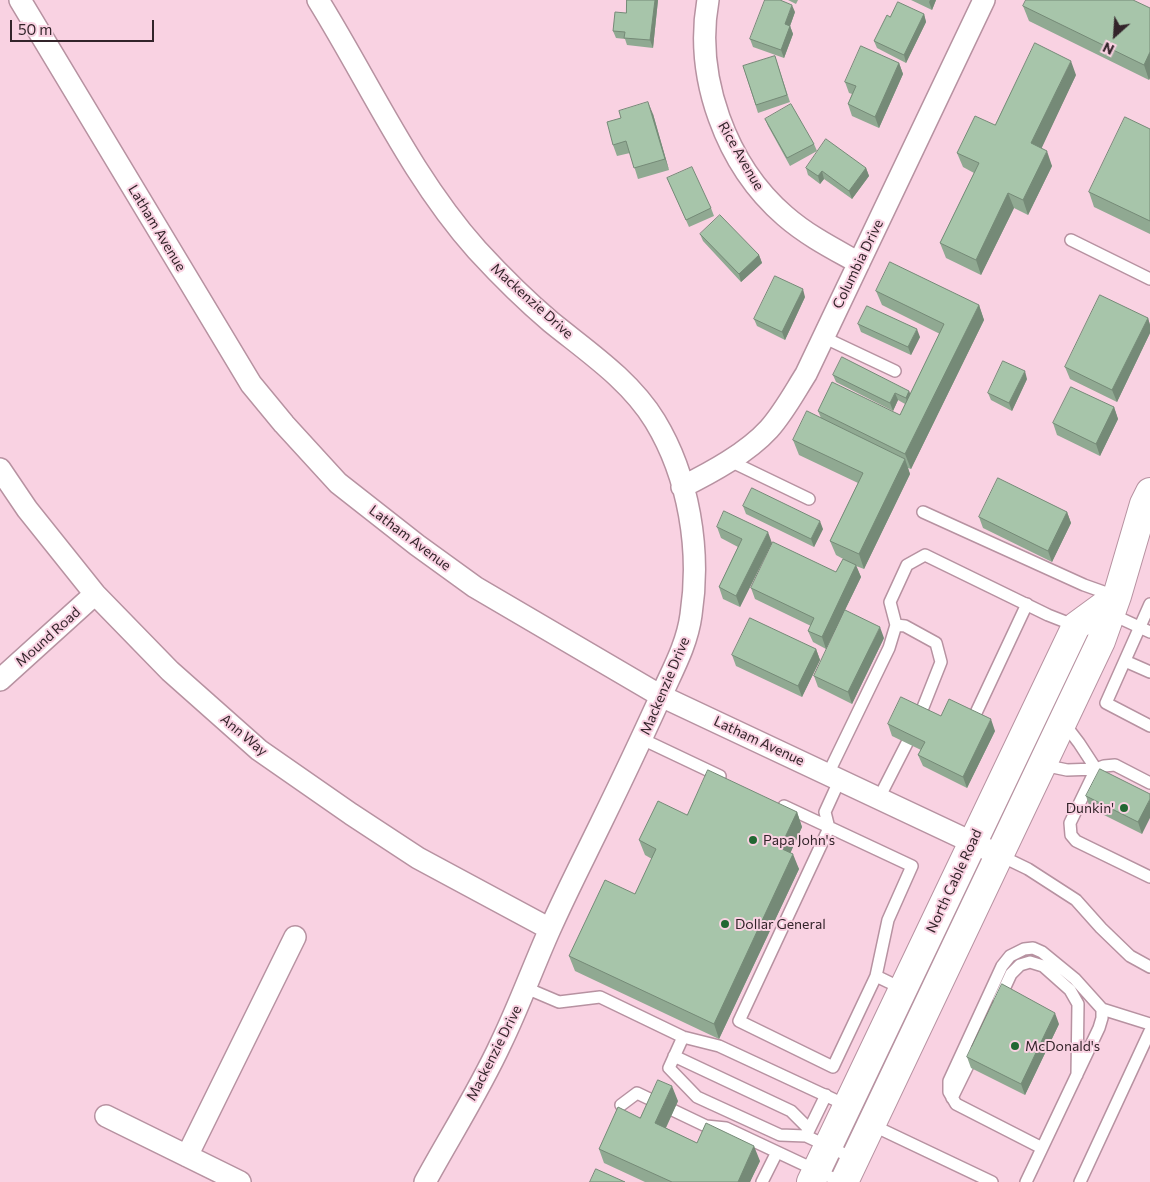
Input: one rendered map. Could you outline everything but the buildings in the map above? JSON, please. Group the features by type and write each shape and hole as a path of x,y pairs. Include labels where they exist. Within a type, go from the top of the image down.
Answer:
{"street":[{"name":"Latham Avenue","path":"20,0 251,384 284,424 338,483 475,587 661,696 973,841 999,855"},
{"name":"Mackenzie Drive","path":"318,0 414,167 439,203 476,249 548,320 599,359 634,392 655,420 672,452 690,513 693,538 694,594 688,635 642,739 550,929 500,1046 425,1182"},
{"name":"Rice Avenue","path":"708,0 705,42 706,67 717,114 732,146 764,196 785,216 808,235 859,263"},
{"name":"Columbia Drive","path":"682,487 713,471 752,444 785,409 806,374 984,0"},
{"name":"Ann Way","path":"0,469 27,509 95,594 170,672 259,750 418,858 550,929"},
{"path":"846,1174 1101,641 1144,504 1150,492"},
{"name":"Mound Road","path":"0,680 95,594"},
{"name":"North Cable Road","path":"814,1176 815,1137 904,989 1076,626 1113,605"},
{"path":"186,1156 295,937"},
{"path":"106,1116 240,1182"}],"lane":[{"path":"1071,240 1150,279"},
{"path":"823,336 895,371"},
{"path":"728,460 809,499"},
{"path":"923,512 1084,585 1113,605 1139,627 1150,632"},
{"path":"776,802 829,828 912,866 888,920 876,976 833,1067 739,1021 829,828 825,812 834,776 851,723 889,648 896,625 890,602 907,565 925,555 1076,626"},
{"path":"975,715 1027,604"},
{"path":"1150,604 1106,703 1150,726"},
{"path":"896,625 905,626 936,644 941,662 920,715"},
{"path":"1125,660 1150,672"},
{"path":"1063,722 1089,756 1096,769"},
{"path":"642,739 731,781"},
{"path":"879,798 907,743"},
{"path":"1043,765 1067,770 1096,769 1115,765 1150,783"},
{"path":"1096,769 1070,823 1072,835 1076,841 1150,877"},
{"path":"999,855 1028,869 1076,900 1130,956 1150,967"},
{"path":"1042,1148 956,1104 948,1092 949,1081 1002,966 1010,956 1024,949 1033,948 1042,952 1075,979 1102,1009 1150,1024"},
{"path":"952,1098 1011,974 1020,965 1030,962 1043,966 1070,990 1078,1004 1077,1074"},
{"path":"876,976 904,989"},
{"path":"526,988 559,1002 600,997 683,1037 719,1046 837,1101"},
{"path":"1026,1182 1099,1028 1102,1009"},
{"path":"1080,1182 1150,1031"},
{"path":"683,1037 669,1068 697,1097 780,1135 815,1137"},
{"path":"674,1056 791,1112 846,1174"},
{"path":"622,1105 637,1093 706,1126 726,1128 777,1152 814,1176 846,1174"},
{"path":"871,1125 992,1182"},
{"path":"762,1182 777,1152"}],"place":[{"name":"Dunkin'","path":"1124,808"},
{"name":"Papa John's","path":"753,840"},
{"name":"Dollar General","path":"725,924"},
{"name":"McDonald's","path":"1015,1046"}]}
